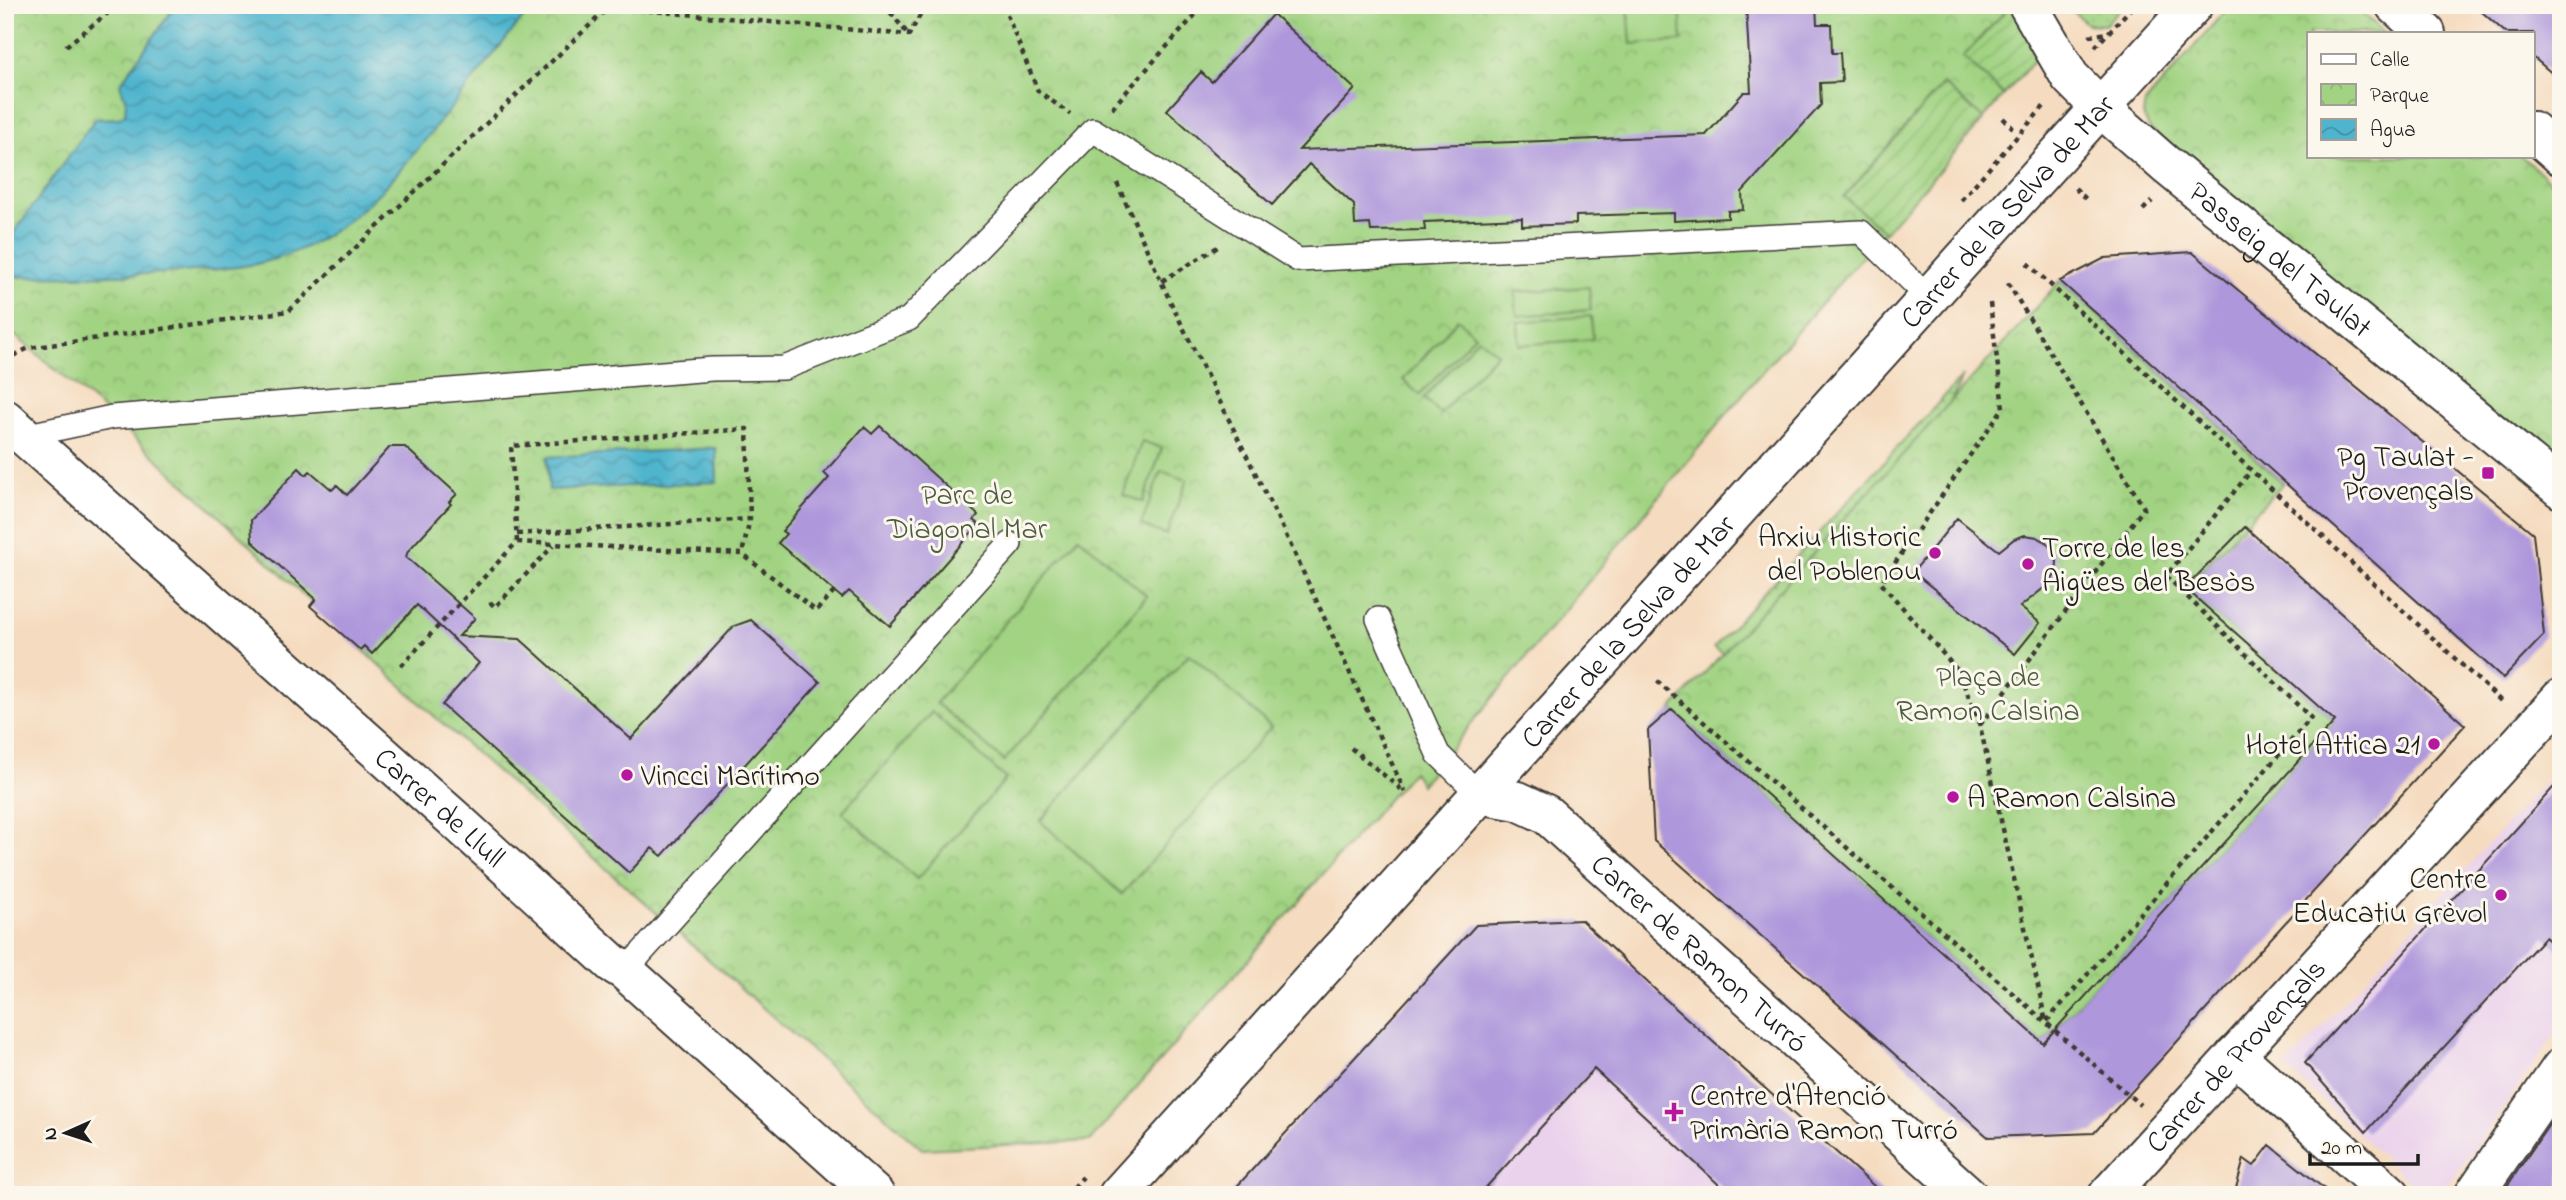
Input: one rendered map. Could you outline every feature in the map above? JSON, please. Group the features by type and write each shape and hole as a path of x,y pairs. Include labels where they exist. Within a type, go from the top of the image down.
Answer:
{"street":[{"name":"Passeig del Taulat","path":"2028,5 2070,76 2101,107 2165,164 2561,489"},
{"name":"Carrer de la Selva de Mar","path":"1118,1195 2193,5"},
{"path":"2395,5 2425,32"},
{"path":"2534,132 2561,156"},
{"name":"Carrer de Llull","path":"15,428 875,1195"},
{"name":"Carrer de Provençals","path":"2108,1195 2561,698"},
{"name":"Carrer de Ramon Turró","path":"1479,794 1518,801 1546,814 1968,1195"},
{"path":"2235,1055 2391,1195"},
{"path":"2474,1195 2561,1068"}],"lane":[{"path":"15,428 112,417 712,369 784,369 909,319 1093,130 1298,260 1861,232 1928,297"},
{"path":"625,971 1010,544"},
{"path":"1378,619 1438,754 1479,794"}],"path":[{"path":"66,46 118,5"},
{"path":"884,5 909,35"},
{"path":"909,35 926,5"},
{"path":"1003,5 1038,91 1093,130 1170,301 1285,533 1405,792 1351,748"},
{"path":"1093,130 1204,5"},
{"path":"2108,33 2134,5"},
{"path":"5,360 29,348 289,311 609,7 909,35"},
{"name":"Carrer de la Selva de Mar","path":"2003,118 2013,128"},
{"path":"1162,281 1247,229"},
{"path":"2026,263 2502,702"},
{"path":"1980,726 2144,508 2008,283"},
{"path":"1990,303 2003,408 1881,583 1959,672 1980,726 2046,1022"},
{"path":"401,666 517,542 511,446 747,429 750,519 742,554"},
{"path":"2046,1022 2311,718 2166,576 2251,471"},
{"path":"517,534 750,519"},
{"path":"517,542 742,554 816,611 834,592"},
{"path":"490,602 495,607 555,544"},
{"path":"1657,681 2141,1106"}],"shaded area":[{"name":"Centre Educatiu Grèvol","path":"2561,764 2561,1026 2441,1195 2424,1195 2286,1067"},
{"name":"Centre d'Atenció Primària Ramon Turró","path":"1662,996 1830,1146 1786,1195 1479,1195"}],"green space":[{"name":"Parc de Diagonal Mar","path":"5,5 2019,5 2043,50 1753,382 1421,785 1413,771 1090,1141 922,1149 432,714 112,417 5,327"},
{"path":"1628,5 1680,5 1682,41 1631,44"},
{"path":"2011,5 2043,50 2004,95 1963,57"},
{"path":"2066,5 2123,5 2105,25 2087,24"},
{"path":"2230,5 2353,5 2384,32 2307,32 2307,158 2523,158 2561,191 2561,474 2149,128 2143,115 2145,103"},
{"path":"1943,84 1984,119 1885,232 1844,197"},
{"name":"Plaça de Ramon Calsina","path":"2060,281 2283,483 2185,588 2335,721 2043,1043 1672,709"},
{"path":"1589,287 1591,310 1517,316 1515,292"},
{"path":"1591,316 1593,339 1519,345 1518,322"},
{"path":"1458,319 1475,335 1420,395 1403,380"},
{"path":"1478,338 1497,353 1440,414 1424,398"},
{"path":"1963,376 1836,643 1731,660 1714,647"},
{"path":"1142,441 1162,448 1143,502 1123,495"},
{"path":"1161,471 1187,480 1166,535 1141,525"},
{"path":"1079,537 1147,596 1004,761 936,703"},
{"path":"1189,654 1271,727 1122,894 1040,821"},
{"path":"932,712 1006,779 917,879 842,812"}],"water":[{"path":"176,5 533,5 408,161 366,205 318,241 290,254 230,268 137,274 5,277 5,245 95,119 119,118 125,114 126,102 120,84"},
{"path":"716,448 717,482 549,490 547,457"}],"building":[{"path":"1746,5 1816,5 1817,24 1831,24 1832,53 1840,53 1842,82 1820,83 1821,105 1742,192 1743,210 1728,211 1728,218 1674,221 1674,213 1576,216 1576,224 1522,226 1522,218 1424,222 1425,230 1371,231 1370,224 1355,225 1354,205 1309,164 1272,205 1167,110 1201,72 1212,82 1273,14 1355,89 1299,150 1706,135 1744,92 1751,92"},
{"path":"2474,5 2561,5 2561,81 2534,58 2534,32 2505,32"},
{"path":"2192,252 2533,533 2544,635 2503,678 2060,281 2105,258"},
{"path":"880,426 978,515 974,520 979,524 890,626 849,591 842,598 778,543 786,534 782,531 829,478 824,473 864,427 872,434"},
{"name":"Vincci Marítimo","path":"390,447 405,447 457,494 408,551 406,557 475,618 459,636 520,639 631,739 734,626 751,620 820,682 662,856 652,848 629,873 442,705 479,663 417,605 372,654 364,646 360,650 310,606 316,599 252,541 251,520 299,468 306,475 310,471 332,490 337,485 347,495"},
{"path":"1957,518 1999,551 2014,539 2025,535 2046,542 2053,551 2057,562 2056,573 2050,583 2020,607 2040,623 2015,654 1913,572"},
{"path":"2245,527 2465,725 2094,1133 1988,1137 1654,841 1648,730 1672,709 2043,1043 2335,721 2185,588"},
{"path":"2561,779 2561,951 2545,937 2366,1132 2305,1063"},
{"path":"1581,920 1884,1195 1730,1195 1594,1069 1479,1195 1229,1195 1476,925"},
{"path":"2561,1107 2561,1195 2501,1195"},
{"path":"2270,1145 2332,1195 2231,1195 2236,1188 2244,1159 2254,1166"}],"place":[{"name":"Pg Taulat - Provençals","path":"2488,473"},
{"name":"Arxiu Historic del Poblenou","path":"1935,553"},
{"name":"Torre de les Aigües del Besòs","path":"2028,564"},
{"name":"Hotel Attica 21","path":"2434,744"},
{"name":"Vincci Marítimo","path":"627,775"},
{"name":"A Ramon Calsina","path":"1953,797"},
{"name":"Centre Educatiu Grèvol","path":"2501,895"},
{"name":"Centre d'Atenció Primària Ramon Turró","path":"1674,1112"}]}
